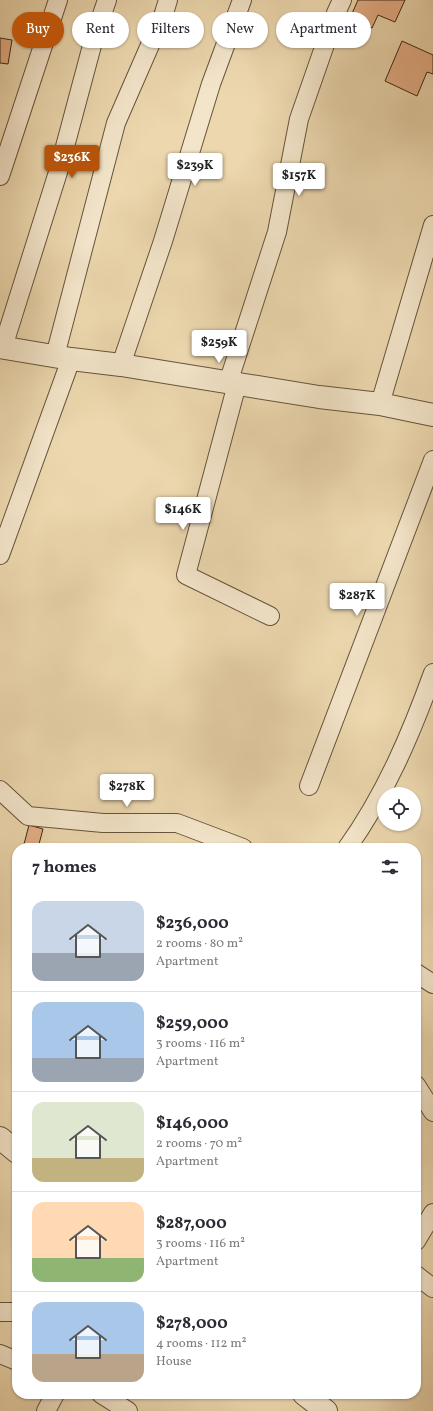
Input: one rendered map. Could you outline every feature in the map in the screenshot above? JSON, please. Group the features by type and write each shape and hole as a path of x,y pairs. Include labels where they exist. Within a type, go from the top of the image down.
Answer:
{"street":[{"path":"0,176 58,0"},
{"path":"107,0 94,38 59,169 1,347 63,358 121,365 232,383 380,404 433,415"},
{"path":"0,556 63,358 116,123 164,13 168,0"},
{"path":"121,365 164,241 211,84 242,0"},
{"path":"270,616 186,575 232,383 277,232 299,118 342,0"},
{"path":"380,404 433,225"},
{"path":"309,786 433,460"},
{"path":"350,843 382,793 418,714 433,673"},
{"path":"0,790 28,816 103,823 177,823 230,843"},
{"path":"421,976 433,984"},
{"path":"421,1093 433,1112"},
{"path":"0,1138 12,1148"},
{"path":"421,1233 433,1213"},
{"path":"421,1279 433,1288"},
{"path":"0,1312 12,1312"},
{"path":"0,1354 12,1359"},
{"path":"46,1411 53,1399"},
{"path":"109,1399 128,1411"},
{"path":"310,1399 326,1411"}],"building":[{"path":"358,0 405,0 395,22 378,15 372,28 371,12 353,12"},
{"path":"0,38 12,40 8,64 0,63"},
{"path":"402,41 433,55 433,74 427,72 417,96 385,81"},
{"path":"29,825 43,829 39,843 24,843"}]}
